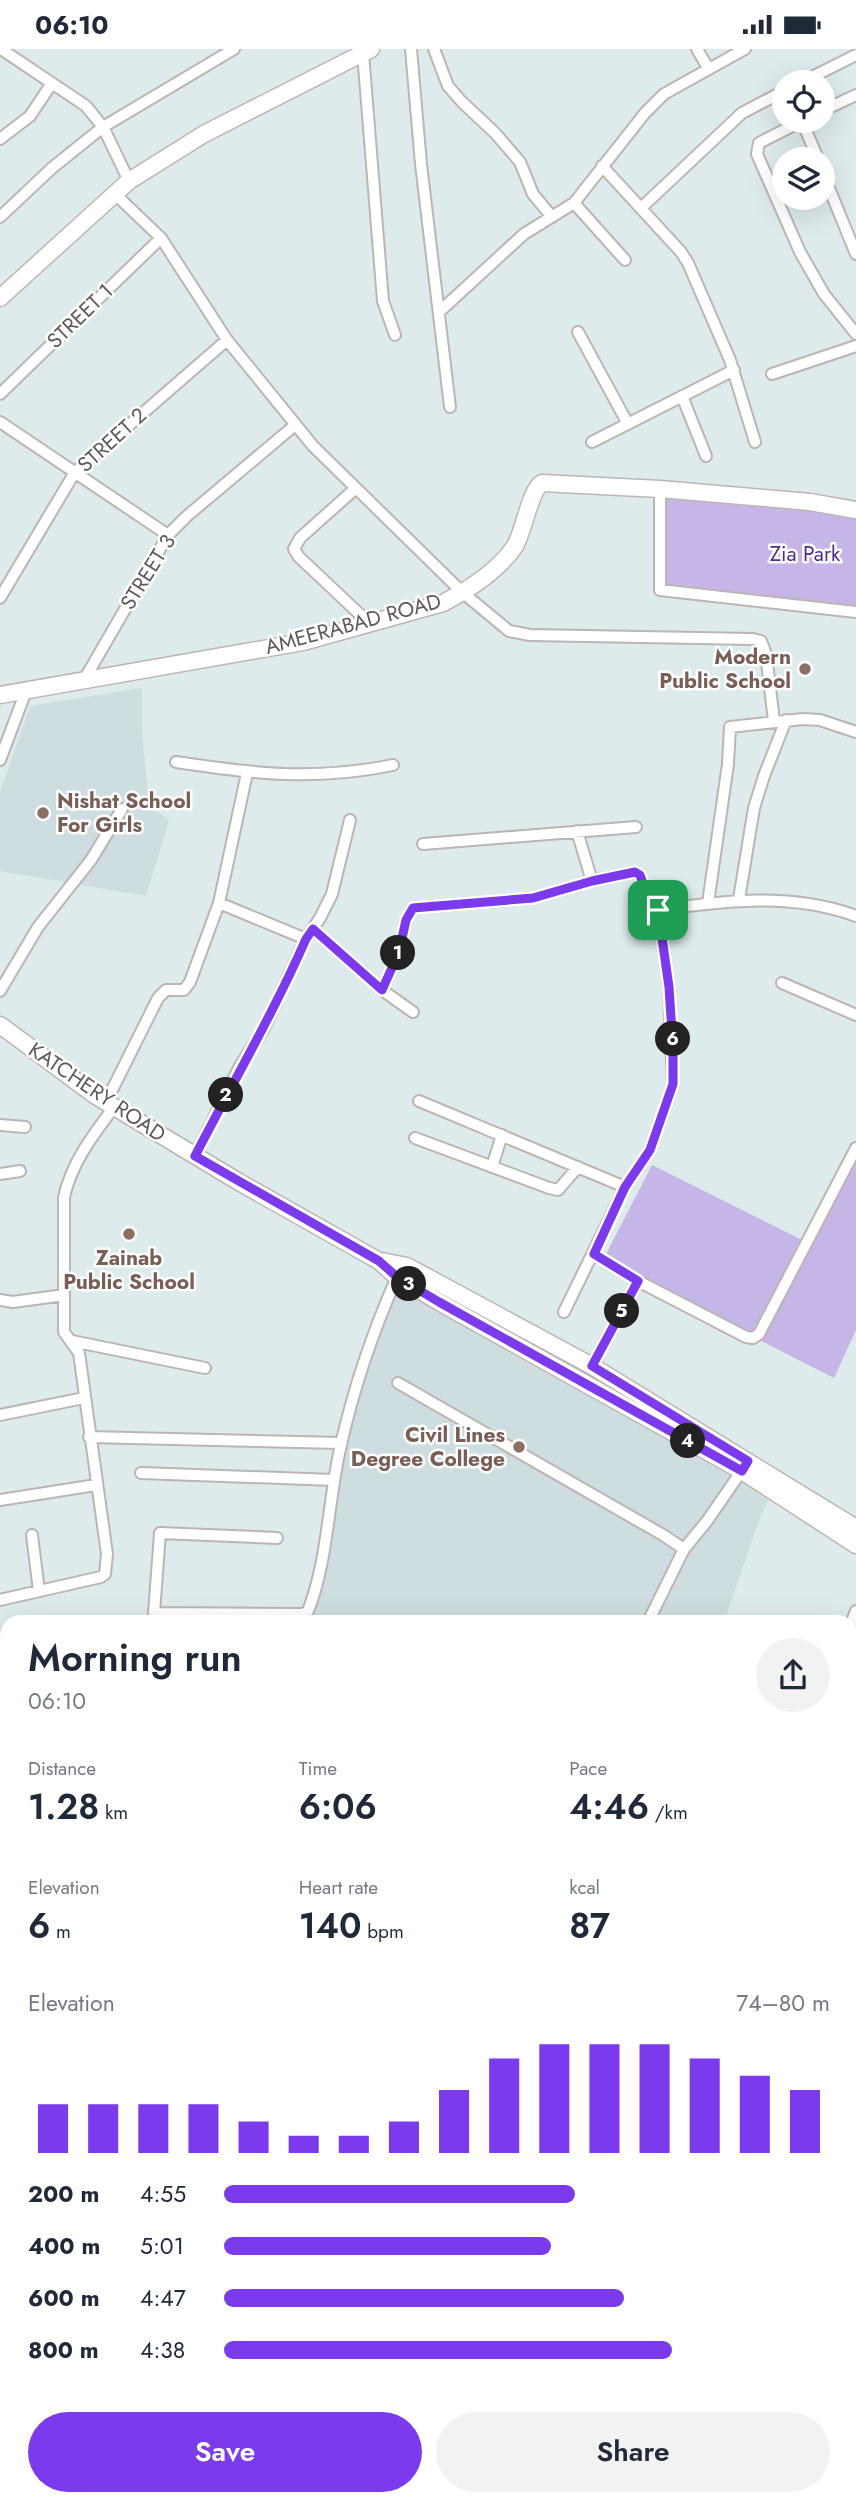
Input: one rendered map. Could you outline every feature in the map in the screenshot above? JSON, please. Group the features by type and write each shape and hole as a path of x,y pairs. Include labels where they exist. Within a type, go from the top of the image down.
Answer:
{"main road":[{"path":"0,298 129,181 204,134 367,51"},
{"name":"AMEERABAD ROAD","path":"0,695 303,642 443,603 463,592 499,564 515,546 540,483 660,489 810,502 856,510"},
{"name":"KATCHERY ROAD","path":"3,1033 110,1105 379,1261 397,1277 439,1302 542,1359 638,1404 791,1494 856,1528"},
{"name":"KATCHERY ROAD","path":"379,1261 407,1266 447,1285 592,1366 638,1404"},
{"path":"439,1302 447,1285"},
{"path":"542,1359 551,1343"},
{"name":"KATCHERY ROAD","path":"791,1494 856,1545"}],"street":[{"path":"1,49 86,106 103,127 129,181"},
{"path":"0,218 52,168 103,127 234,49"},
{"path":"411,49 421,164 450,407"},
{"path":"434,49 448,86 512,151 524,168 533,194 552,217"},
{"path":"697,49 708,68"},
{"path":"439,312 524,234 574,203 656,101 677,85 745,49"},
{"path":"367,51 383,301 395,335"},
{"path":"826,70 856,55"},
{"path":"0,139 30,116 52,83"},
{"path":"835,105 856,95"},
{"path":"641,208 742,113 772,98"},
{"path":"779,133 759,143 757,155 800,252 824,294 856,334"},
{"path":"602,166 688,263 734,370 755,442"},
{"path":"114,193 161,238 227,339 294,425 463,592 509,631 530,635 761,641 766,654 774,721"},
{"path":"574,203 625,260"},
{"path":"835,203 856,254"},
{"name":"STREET 1","path":"0,394 161,238"},
{"path":"578,332 628,424"},
{"name":"STREET 2","path":"0,598 75,472 227,339"},
{"path":"772,374 856,346"},
{"path":"592,442 734,370"},
{"path":"682,396 706,456"},
{"path":"0,422 168,535"},
{"name":"STREET 3","path":"84,680 168,535 294,425"},
{"path":"356,488 300,538 294,549 299,557 369,623"},
{"path":"660,489 660,590 856,612"},
{"path":"0,760 26,691"},
{"path":"739,899 754,808 786,720"},
{"path":"708,903 728,764 729,729 733,726 774,721 820,720 856,733"},
{"path":"176,762 247,773 315,776 393,765"},
{"path":"0,1600 104,1576 107,1554 79,1353 64,1332 64,1197 67,1183 87,1142 110,1105 158,998 166,990 181,991 188,987 219,903 247,773"},
{"path":"0,991 38,927 91,860 122,809"},
{"path":"195,1156 240,1066 263,1030 306,939 332,894 349,820"},
{"path":"424,844 636,827"},
{"path":"577,831 592,881"},
{"path":"382,990 399,952 406,920 413,908 533,898 592,881 638,873 648,898 658,910 669,987 673,1084 650,1150 625,1187 564,1312"},
{"path":"658,910 739,899 776,899 816,904 856,916"},
{"path":"219,903 306,939"},
{"path":"313,929 382,990 413,1012"},
{"path":"782,982 856,1016"},
{"path":"419,1101 625,1187"},
{"path":"0,1125 25,1126"},
{"path":"492,1167 502,1135"},
{"path":"415,1138 549,1188 558,1189 578,1167"},
{"path":"594,1254 638,1281 746,1337 753,1338 759,1334 856,1148"},
{"path":"0,1174 20,1171"},
{"path":"277,1538 160,1534 154,1613 306,1613 323,1551 341,1443 355,1391 397,1277"},
{"path":"592,1366 638,1281"},
{"path":"0,1300 13,1302 64,1295"},
{"path":"72,1341 205,1368"},
{"path":"398,1383 684,1549"},
{"path":"0,1415 84,1398"},
{"path":"89,1437 341,1443"},
{"path":"651,1615 684,1549 708,1521 745,1466"},
{"path":"141,1473 334,1480"},
{"path":"0,1500 96,1485"},
{"path":"32,1535 39,1591"}],"shaded area":[{"path":"142,688 142,733 149,805 169,820 146,896 0,871 0,792 30,706"},
{"name":"Civil Lines Degree College","path":"397,1277 772,1489 726,1615 306,1615 339,1450"}],"green space":[{"name":"Zia Park","path":"663,492 856,512 856,609 663,588"},
{"path":"856,1157 856,1330 834,1378 603,1260 652,1165 810,1244"}],"place":[{"name":"Modern Public School","path":"805,669"},
{"name":"Nishat School For Girls","path":"43,813"},
{"name":"Zainab Public School","path":"129,1234"},
{"name":"Civil Lines Degree College","path":"519,1447"}],"route":[{"path":"635,872 640,875 648,898 658,910 669,987 673,1084 650,1150 625,1187 594,1254 638,1281 592,1366 748,1461 742,1471 439,1302 397,1277 379,1261 195,1156 240,1066 263,1030 313,929 382,990 399,952 406,920 413,908 533,898 635,872"}]}
